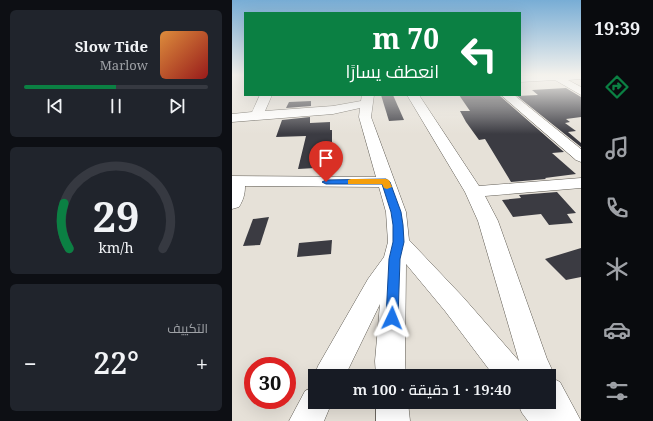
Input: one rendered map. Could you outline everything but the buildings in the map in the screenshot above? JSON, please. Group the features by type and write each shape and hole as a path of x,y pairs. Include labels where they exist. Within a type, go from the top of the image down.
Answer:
{"street":[{"path":"257,114 266,96"},
{"path":"414,96 474,192 488,221 524,333 537,369"},
{"path":"508,96 579,153"},
{"path":"232,118 257,114 338,110 367,99 365,117 396,212 397,251 391,369"},
{"path":"232,203 236,195 234,182 386,182"},
{"path":"474,192 581,183"},
{"path":"333,369 397,251"},
{"path":"397,251 454,304 506,369"},
{"path":"556,406 564,421"},
{"path":"306,421 312,409"},
{"path":"392,409 393,421"},
{"path":"539,409 549,421"}],"slow traffic":[{"path":"351,182 386,182 387,187"}],"route":[{"path":"326,182 386,182 396,212 398,225 392,318"}]}
